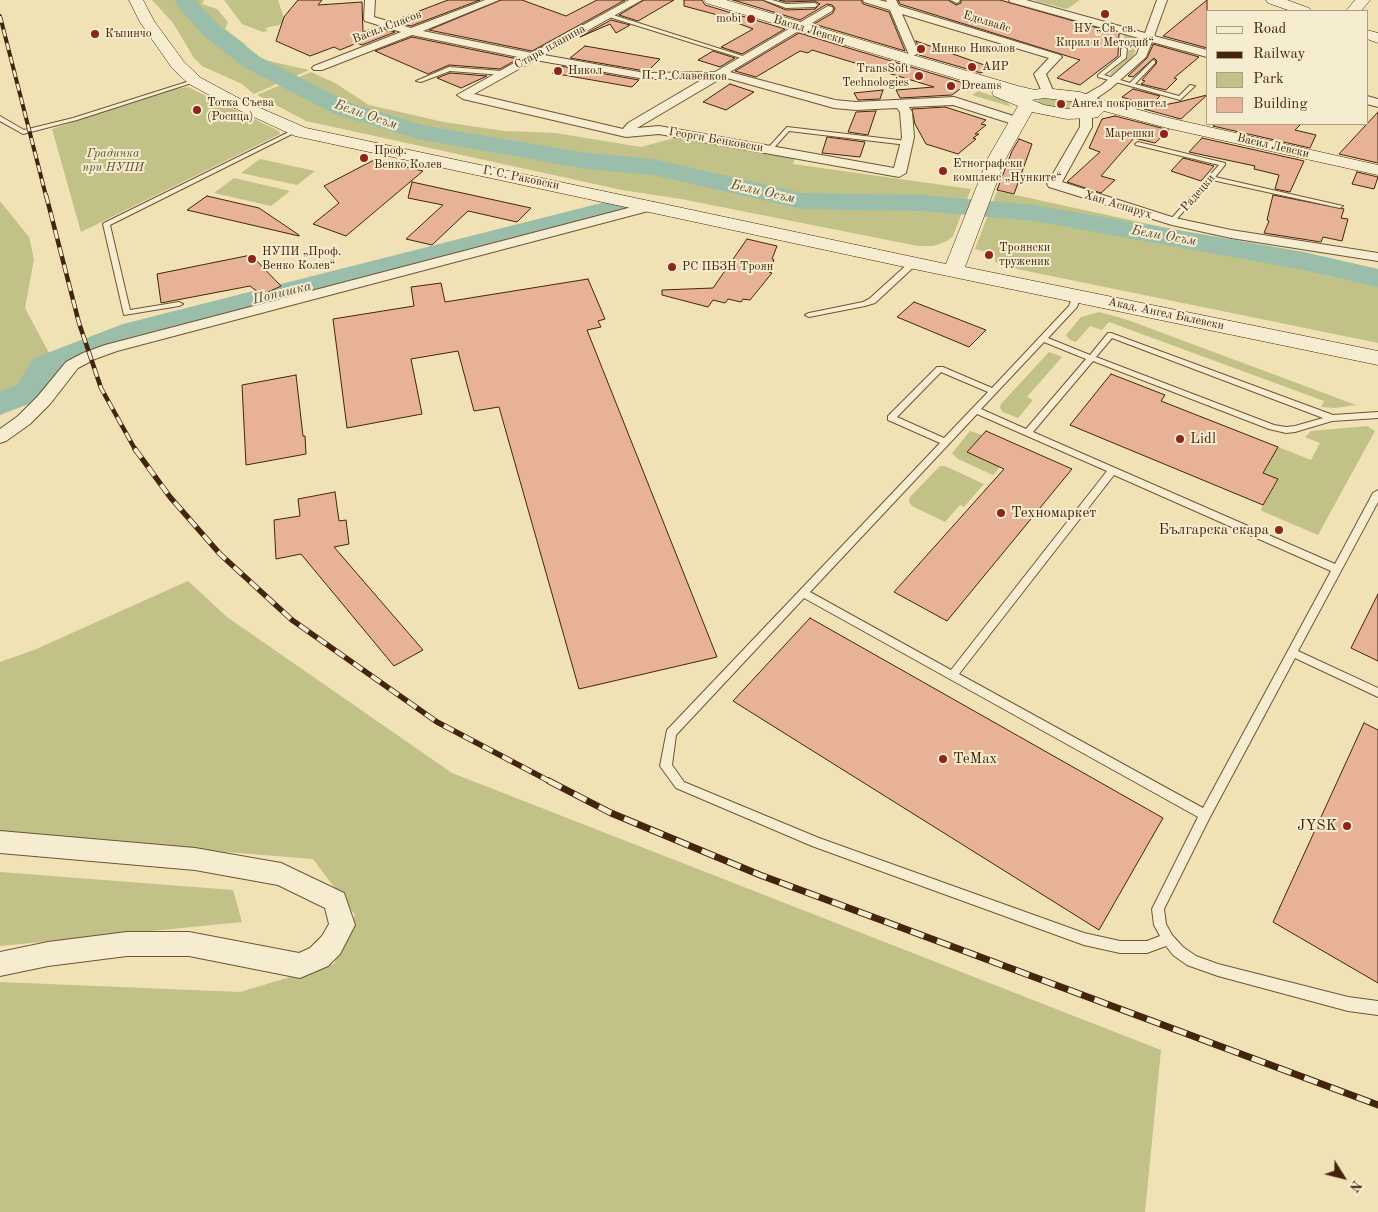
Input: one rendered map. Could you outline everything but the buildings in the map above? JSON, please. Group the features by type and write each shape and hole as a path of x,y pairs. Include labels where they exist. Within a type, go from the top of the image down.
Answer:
{"street":[{"name":"Г. С. Раковски","path":"136,0 147,22 172,57 195,81 236,103 297,130 954,270"},
{"name":"П. Р. Славейков","path":"370,0 369,19 412,32 645,76 727,75 834,104 856,106 954,101 1015,128"},
{"name":"Васил Спасов","path":"318,68 494,0"},
{"name":"Стара планина","path":"462,95 637,0"},
{"name":"Васил Левски","path":"711,0 911,56 1036,97"},
{"name":"Еделвайс","path":"868,0 893,4 1056,57 1040,74 1036,97"},
{"path":"1014,0 1206,54"},
{"path":"1015,128 1031,116 1090,108 1114,80 1142,55 1162,0"},
{"path":"1273,0 1301,10"},
{"path":"1354,10 1363,0"},
{"path":"893,4 911,56"},
{"path":"626,133 632,126 828,9"},
{"name":"Георги Бенковски","path":"462,95 626,133 659,130 899,172 907,143 906,112 900,103"},
{"path":"1036,97 1090,108"},
{"path":"1036,97 1040,109 1053,112"},
{"path":"954,270 997,158 1036,97"},
{"name":"Васил Левски","path":"1090,108 1167,123 1256,136 1378,170"},
{"name":"Хан Аспарух","path":"1090,108 1086,127 1054,184 1172,221 1249,237 1378,257"},
{"path":"0,437 30,414 72,365 111,348 651,206"},
{"name":"Акад. Ангел Балевски","path":"954,270 1378,358"},
{"path":"0,842 195,859 281,874 335,901 342,925 331,945 319,957 300,966 189,944 127,944 48,954 0,964"}],"lane":[{"path":"767,0 786,6 815,5"},
{"path":"797,0 828,9"},
{"path":"608,16 746,58"},
{"path":"1124,49 1124,57 1100,76 1180,98 1192,86"},
{"path":"1130,85 1153,62"},
{"path":"419,81 449,69 502,73"},
{"path":"0,118 23,132 75,119 195,81"},
{"path":"770,150 786,129 907,143"},
{"path":"179,304 127,313 106,224 297,130"},
{"name":"Радецки","path":"1138,144 1223,164 1172,221"},
{"path":"1210,178 1340,206"},
{"path":"809,315 872,301 914,262"},
{"path":"1077,295 1073,307 671,733 666,766 680,785 816,842 1084,939 1120,948 1147,947 1168,939"},
{"path":"1027,433 1111,335 1332,418"},
{"path":"1042,339 1272,428 1295,429 1332,418 1378,415"},
{"path":"945,442 891,418 940,369 993,391"},
{"path":"975,410 1337,568"},
{"path":"952,676 1112,471"},
{"path":"1378,493 1205,815 1158,909 1160,925 1168,939 1178,951 1192,961 1218,970 1348,1004 1378,1008"},
{"path":"803,593 1205,815"},
{"path":"1293,653 1378,693"}],"green space":[{"path":"152,0 204,0 202,4 217,9 228,22 225,29 246,45 251,57 309,70 254,94 242,84 202,66 194,58 173,23"},
{"path":"224,0 278,0 285,21 279,25 265,28 268,31 263,32 242,24"},
{"path":"1036,0 1080,0 1067,9"},
{"path":"1124,34 1135,38 1139,42 1133,56 1111,75 1109,74 1125,60 1128,53 1129,48 1123,47"},
{"path":"311,72 335,83 369,105 444,122 504,131 556,133 641,147 685,135 796,155 793,164 971,189 953,236 947,241 933,246 918,246 681,199 622,190 306,121 257,95"},
{"name":"Градинка при НУПИ","path":"188,87 279,131 280,134 81,232 52,129 169,90"},
{"path":"978,91 1005,100 1012,107 972,95"},
{"path":"1040,99 1061,99 1076,102 1085,107 1074,109 1051,107 1037,102"},
{"path":"260,159 315,171 297,185 241,173"},
{"path":"234,178 290,191 271,206 214,193"},
{"path":"997,191 1378,274 1378,343 1017,269 995,262 995,254 975,249"},
{"path":"0,201 29,237 34,259 25,308 57,368 11,397 0,401"},
{"path":"610,206 616,207 617,210 123,344 122,332 553,217"},
{"path":"1099,312 1125,319 1356,405 1335,408 1321,407 1324,401 1109,322 1102,330 1090,326 1076,342 1070,340 1066,335 1081,317"},
{"path":"1049,352 1062,357 1027,397 1033,400 1018,418 1003,412 1000,408 1001,404"},
{"path":"1367,426 1375,431 1318,535 1262,511 1261,509 1278,480 1263,473 1278,447 1311,460 1320,443 1305,437 1311,431"},
{"path":"970,431 982,435 967,452 993,464 1010,444 1017,447 993,475 958,459 952,453"},
{"path":"940,466 945,466 984,484 964,507 960,505 945,522 912,506 909,502 910,497"},
{"path":"188,581 227,617 452,773 1161,1050 1145,1212 0,1212 0,982 240,992 334,964 355,915 313,859 0,834 0,662 34,650"},
{"path":"0,872 233,890 242,922 0,946"}],"waterway":[{"name":"Бели Осъм","path":"185,0 186,4 212,31 252,62 341,108 418,132 587,161 653,167 802,201 922,203 1034,213 1304,261 1378,278"},
{"name":"Попишка","path":"0,404 30,392 45,365 134,331 613,208"}],"railway":[{"path":"0,16 46,196"},
{"path":"46,195 79,323 101,388 136,451"},
{"path":"135,449 170,497 220,554 292,620 437,722 551,782"},
{"path":"549,781 611,813 760,875 1378,1105"}],"place":[{"name":"НУ „Св. св. Кирил и Методий“","path":"1105,14"},
{"name":"mobi","path":"751,19"},
{"name":"Къпинчо","path":"95,34"},
{"name":"Минко Николов","path":"921,49"},
{"name":"АИР","path":"972,67"},
{"name":"Никол","path":"558,71"},
{"name":"TransSoft Technologies","path":"919,76"},
{"name":"Dreams","path":"951,86"},
{"name":"Ангел покровител","path":"1061,104"},
{"name":"Тотка Съева (Росица)","path":"197,110"},
{"name":"Марешки","path":"1164,134"},
{"name":"Проф. Венко Колев","path":"364,158"},
{"name":"Етнографски комплекс „Нунките“","path":"943,171"},
{"name":"Троянски труженик","path":"989,255"},
{"name":"НУПИ „Проф. Венко Колев“","path":"252,259"},
{"name":"РС ПБЗН Троян","path":"672,267"},
{"name":"Lidl","path":"1180,439"},
{"name":"Техномаркет","path":"1001,513"},
{"name":"Българска скара","path":"1279,530"},
{"name":"ТеМах","path":"943,759"},
{"name":"JYSK","path":"1347,826"}]}
